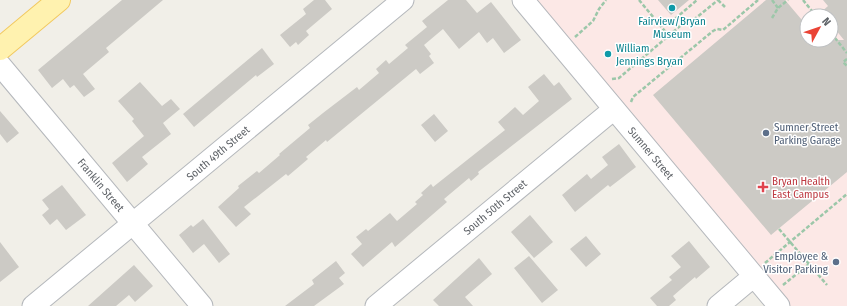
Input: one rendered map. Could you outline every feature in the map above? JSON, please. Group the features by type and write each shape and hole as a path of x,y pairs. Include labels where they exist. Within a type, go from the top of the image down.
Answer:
{"main road":[{"path":"0,49 59,0"}],"street":[{"name":"South 49th Street","path":"33,306 403,0"},
{"name":"Sumner Street","path":"523,0 622,108 759,270 775,301"},
{"name":"Franklin Street","path":"0,65 202,306"},
{"name":"South 50th Street","path":"376,306 622,108"},
{"path":"718,306 759,270"}],"path":[{"path":"573,38 593,21 599,9 606,0"},
{"path":"639,0 669,36"},
{"path":"659,24 676,18 697,0"},
{"path":"676,18 686,21 693,20 718,0 725,7"},
{"path":"622,108 712,31 717,29 723,30 758,0"},
{"path":"772,0 778,8"},
{"path":"772,18 778,8 788,0"},
{"path":"803,0 810,8"},
{"path":"606,77 615,79 619,78 686,21"},
{"path":"839,44 847,53"},
{"path":"847,59 843,62 847,66"},
{"path":"759,270 847,194"},
{"path":"779,229 827,285"},
{"path":"775,301 809,264"}],"shaded area":[{"name":"Bryan Health East Campus","path":"523,0 847,0 847,306 779,306"}],"building":[{"path":"122,0 163,0 106,48 109,52 83,74 95,89 84,97 74,85 70,88 63,79 52,88 38,70"},
{"path":"314,0 325,0 332,9 306,31 309,35 298,45 296,42 290,47 280,35 306,14 303,9"},
{"path":"448,0 466,0 477,13 491,2 521,40 504,53 493,38 487,43 479,32 459,49 443,29 424,45 431,54 429,56 434,63 420,74 416,69 327,142 326,140 306,157 308,159 288,176 286,174 244,207 251,214 236,227 218,207 239,188 238,186 257,171 259,173 310,128 308,125 357,87 359,90 379,73 376,69 386,60 389,64 408,48 405,45 427,27 422,21"},
{"name":"Fairview/Bryan Museum","path":"658,0 689,0 671,15"},
{"name":"Sumner Street Parking Garage","path":"766,0 785,0 799,17 799,48 839,48 839,40 844,40 839,34 839,8 826,8 828,6 823,0 847,0 847,172 771,235 653,95"},
{"path":"262,48 274,64 257,77 256,75 194,127 183,114"},
{"path":"544,74 554,86 559,82 572,99 478,172 479,174 471,181 469,178 444,199 447,202 395,247 392,242 363,267 351,254 362,244 356,237 366,229 368,231 390,213 397,221 417,204 415,202 423,195 421,193 431,184 433,187 505,130 498,122 515,107 523,115 539,101 528,87"},
{"path":"140,82 162,106 171,99 180,109 163,123 171,134 142,157 148,164 127,182 112,163 144,136 132,121 134,119 118,101"},
{"path":"0,111 19,133 7,143 0,134"},
{"path":"434,114 448,131 435,142 421,125"},
{"path":"619,144 636,167 610,187 608,185 575,212 562,195 587,174 591,179 608,165 602,157"},
{"path":"62,185 86,215 66,230 57,219 50,225 42,215 49,209 42,200"},
{"path":"530,215 553,242 534,258 511,232"},
{"path":"203,219 230,254 219,263 204,244 193,253 179,235 191,225 193,227"},
{"path":"586,236 601,254 586,267 570,249"},
{"path":"689,241 710,267 696,279 695,277 673,296 676,300 669,306 657,306 650,298 672,280 669,277 681,267 671,256"},
{"path":"0,242 19,267 0,282"},
{"path":"529,256 558,290 542,303 514,268"},
{"path":"479,258 492,274 465,297 473,306 439,306 433,300"},
{"path":"336,261 345,273 339,278 344,284 314,306 285,306 314,284 312,280"},
{"path":"134,265 153,286 135,302 129,295 116,306 88,306"}],"place":[{"name":"Fairview/Bryan Museum","path":"672,8"},
{"name":"William Jennings Bryan","path":"608,54"},
{"name":"Sumner Street Parking Garage","path":"766,133"},
{"name":"Bryan Health East Campus","path":"763,187"},
{"name":"Employee & Visitor Parking","path":"836,262"}]}
